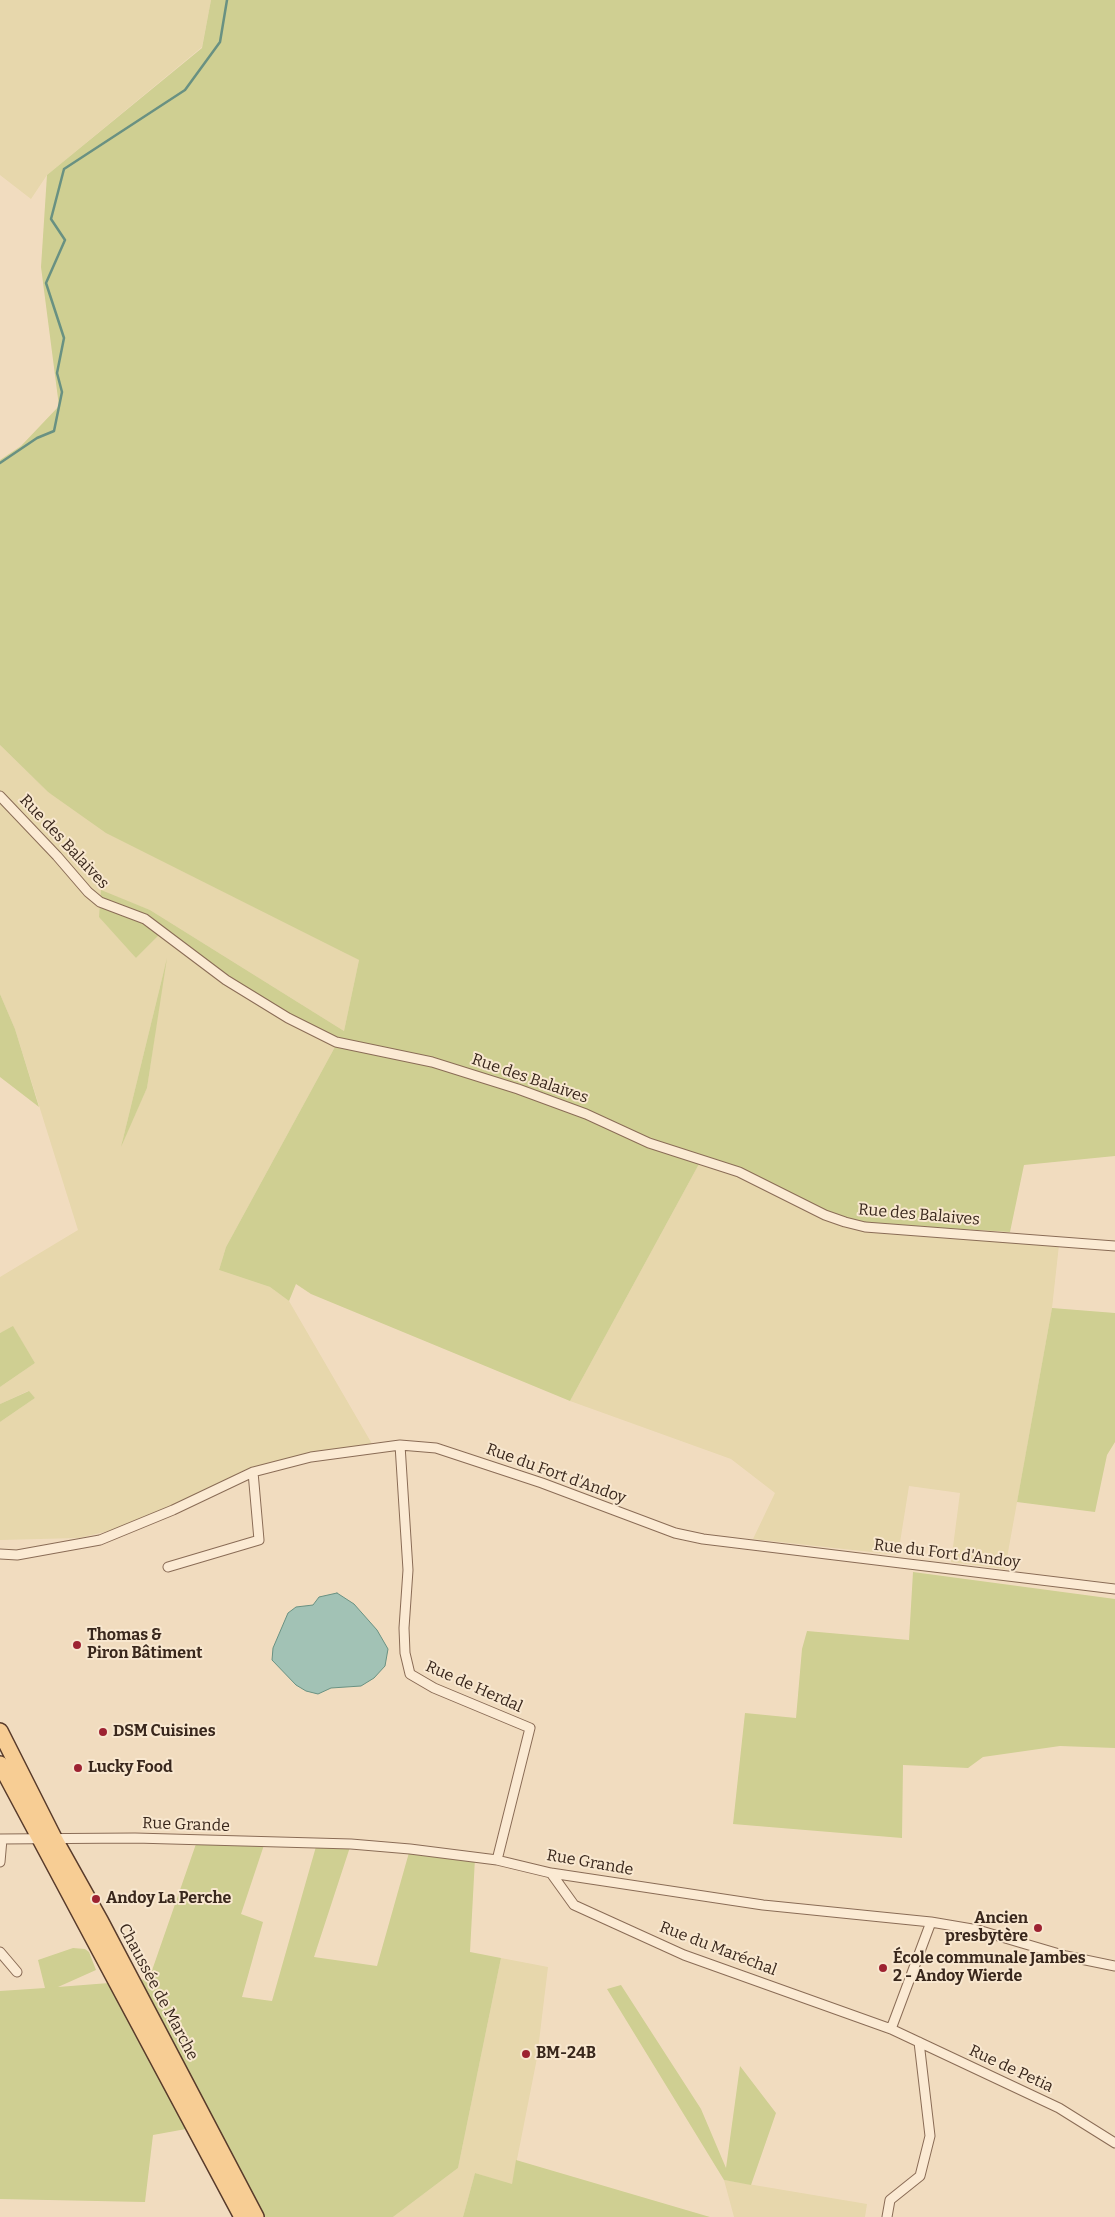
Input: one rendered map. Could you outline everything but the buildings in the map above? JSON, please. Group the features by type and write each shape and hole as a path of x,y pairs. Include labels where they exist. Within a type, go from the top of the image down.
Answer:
{"main road":[{"name":"Chaussée de Marche","path":"0,1731 48,1838 242,2217"},
{"name":"Chaussée de Marche","path":"0,1764 101,1922 256,2217"}],"street":[{"name":"Rue des Balaives","path":"0,796 88,892 100,902 145,919 226,980 288,1018 336,1042 432,1062 518,1089 586,1114 649,1143 739,1172 825,1215 845,1222 865,1227 1115,1246"},
{"name":"Rue du Fort d'Andoy","path":"0,1554 17,1555 100,1540 174,1510 253,1472 311,1458 400,1445 436,1448 542,1483 675,1534 702,1539 1115,1589"},
{"name":"Rue de Herdal","path":"400,1445 408,1570 404,1628 405,1652 410,1674 434,1688 530,1728 497,1860"},
{"path":"168,1567 259,1540 253,1472"},
{"name":"Rue Grande","path":"1,1839 48,1838 351,1844 410,1849 497,1860 552,1872 763,1905 931,1922 978,1930 1066,1956 1115,1966"},
{"path":"0,1862 1,1839"},
{"name":"Rue du Maréchal","path":"552,1872 574,1905 684,1955 892,2029"},
{"path":"892,2029 931,1922"},
{"path":"0,1952 17,1972"},
{"name":"Rue de Petia","path":"892,2029 1059,2108 1115,2143"},
{"path":"887,2217 890,2200 920,2176 930,2136 919,2042"}],"shaded area":[{"path":"0,0 211,0 202,47 47,175 31,199 0,175"},
{"path":"0,745 48,792 359,960 344,1031 150,910 101,891 136,958 162,932 336,1045 226,1247 219,1270 270,1287 289,1301 375,1449 253,1472 143,1523 79,1538 0,1540 0,1422 35,1398 28,1391 0,1404 0,1387 35,1363 13,1327 0,1333 0,1277 78,1230 15,1029 0,994","holes":["165,966 147,1088 122,1143"]},
{"path":"699,1164 752,1180 828,1219 1059,1245 1052,1308 1005,1569 951,1562 960,1493 909,1486 898,1555 753,1539 775,1493 731,1459 570,1401"},
{"path":"337,1593 354,1604 377,1630 388,1649 385,1666 374,1678 361,1686 331,1688 318,1694 306,1691 296,1685 272,1660 273,1648 288,1613 296,1607 313,1605 319,1597"},
{"path":"501,1958 548,1967 537,2058 512,2185 475,2173 463,2217 393,2217 458,2168"},
{"path":"724,2180 867,2204 865,2217 734,2217"}],"green space":[{"path":"211,0 1115,0 1115,1156 1024,1165 1010,1232 865,1223 845,1220 529,1090 336,1042 288,1018 162,932 136,958 99,917 101,890 150,910 344,1031 359,960 106,833 48,792 0,745 0,460 21,446 59,406 41,267 47,175 202,48"},
{"path":"167,958 147,1088 121,1147"},
{"path":"0,994 15,1029 39,1107 0,1077"},
{"path":"336,1045 431,1064 517,1091 699,1164 570,1401 311,1294 296,1284 289,1301 270,1287 219,1270 226,1247"},
{"path":"1052,1308 1115,1313 1115,1442 1107,1455 1095,1512 1017,1502"},
{"path":"13,1326 35,1363 0,1387 0,1333"},
{"path":"29,1391 35,1398 0,1422 0,1404"},
{"path":"913,1572 1115,1599 1115,1748 1060,1746 983,1757 968,1768 903,1765 902,1838 733,1824 745,1713 796,1718 802,1649 807,1631 909,1640"},
{"path":"197,1841 265,1842 241,1914 263,1922 242,1997 272,2001 317,1843 351,1844 314,1957 377,1966 410,1849 475,1858 470,1952 501,1958 458,2168 393,2217 262,2217 138,1980 149,1979"},
{"path":"73,1948 85,1949 89,1952 96,1970 58,1987 109,1983 186,2129 153,2135 145,2202 0,2199 0,1991 45,1988 38,1960"},
{"path":"621,1985 701,2109 726,2168 740,2066 776,2113 751,2185 724,2180 607,1989"},
{"path":"516,2160 710,2217 463,2217 475,2173 512,2184"}],"waterway":[{"path":"0,463 37,438 54,431 62,392 57,373 64,338 46,283 65,240 51,219 64,169 185,90 220,42 227,0"}],"place":[{"name":"Thomas & Piron Bâtiment","path":"77,1645"},
{"name":"DSM Cuisines","path":"103,1732"},
{"name":"Lucky Food","path":"78,1768"},
{"name":"Andoy La Perche","path":"96,1899"},
{"name":"Ancien presbytère","path":"1038,1928"},
{"name":"École communale Jambes 2 - Andoy Wierde","path":"883,1968"},
{"name":"BM-24B","path":"526,2054"}]}
